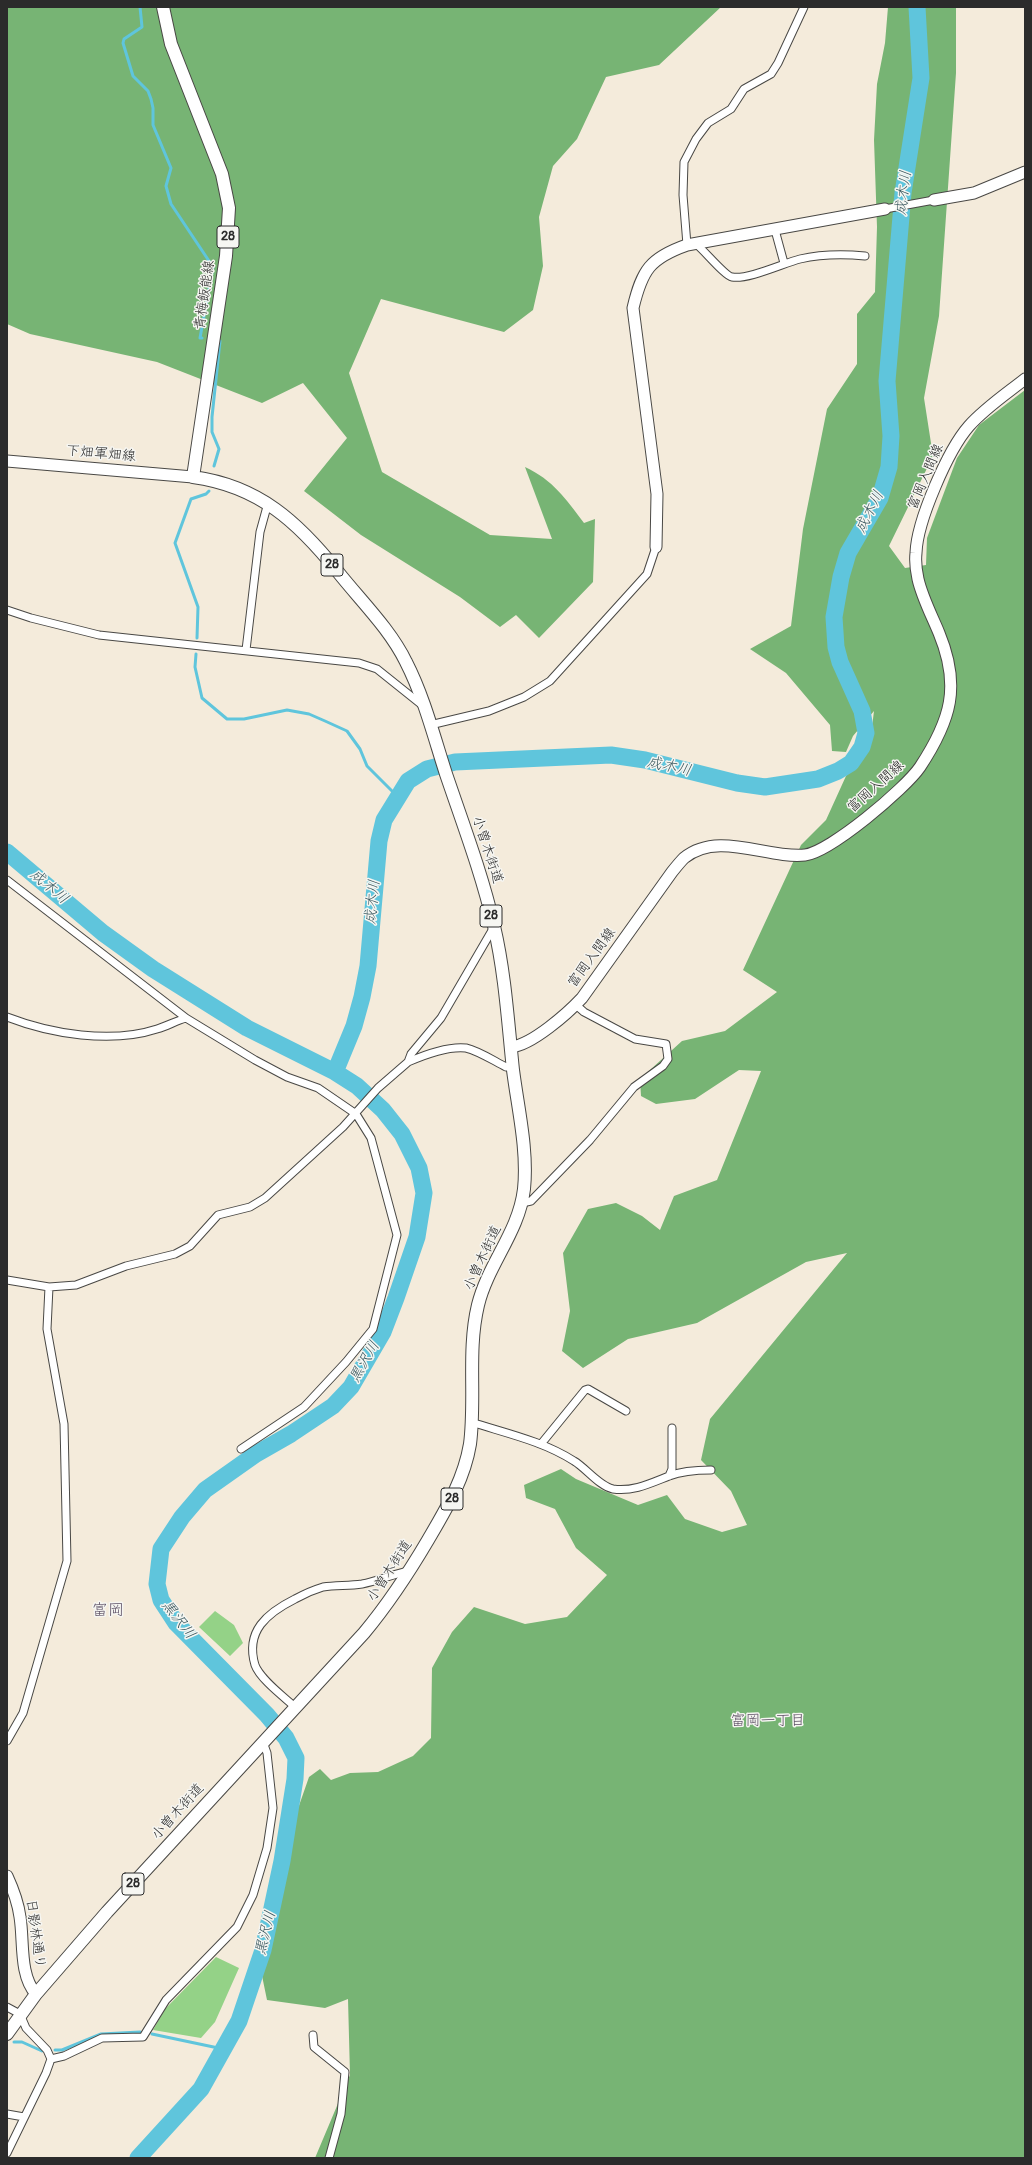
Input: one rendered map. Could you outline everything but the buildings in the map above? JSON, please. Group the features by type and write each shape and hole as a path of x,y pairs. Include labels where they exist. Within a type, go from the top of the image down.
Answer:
{"main road":[{"name":"青梅飯能線","path":"163,7 171,44 222,174 229,208 226,256 193,477"},
{"path":"934,200 979,191 1025,172"},
{"path":"656,547 657,494 633,308 639,283 651,265 667,252 692,245 885,210"},
{"name":"富岡入間線","path":"511,1047 528,1042 576,1005 593,985 672,872 684,858 702,849 723,846 795,855 817,852 828,846 879,807 908,781 919,767 943,724 949,707 952,680 946,650 918,581 916,551 922,526 949,456 958,440 982,413 1025,379"},
{"name":"下畑軍畑線","path":"7,461 193,477"},
{"name":"小曽木街道","path":"7,2034 20,2014 36,1994 107,1912 388,1605 410,1571 446,1509 463,1474 470,1441 473,1348 478,1303 486,1283 515,1225 522,1203 524,1167 511,1047 494,927 480,873 424,707 406,662 393,640 333,566 298,527 268,503 240,488 223,482 193,477"},
{"name":"日影林通り","path":"7,1876 16,1899 20,1917 28,1983 36,1994"}],"street":[{"path":"804,7 778,63 771,74 744,89 731,109 708,123 696,139 684,162 683,196 692,245 710,256 723,272 732,277 758,272 784,263 819,255 865,256"},
{"path":"885,210 934,200"},
{"path":"775,230 784,263"},
{"path":"246,650 260,532 268,503"},
{"path":"431,729 489,711 524,697 550,681 647,574 656,547"},
{"path":"7,610 99,636 348,661 369,666 384,674 424,707"},
{"path":"7,880 186,1018 255,1060 287,1077 318,1088 356,1114 371,1138 397,1235 373,1329 346,1362 304,1407 241,1449"},
{"path":"408,1062 411,1054 441,1018 494,927"},
{"path":"522,1203 531,1201 590,1140 634,1087 663,1066 668,1058 666,1044 635,1039 584,1012 576,1005"},
{"path":"7,1017 49,1030 70,1034 121,1036 157,1030 186,1018"},
{"path":"7,1280 49,1287 76,1285 126,1266 184,1250 198,1238 213,1218 228,1212 250,1207 264,1198 356,1114 378,1088 408,1062 457,1048 472,1050 506,1066 513,1066"},
{"path":"7,1741 23,1713 67,1561 64,1424 47,1329 49,1287"},
{"path":"541,1444 585,1390 588,1389 626,1411"},
{"path":"471,1422 541,1444 572,1460 604,1485 612,1489 628,1489 654,1484 669,1476 692,1470 711,1470"},
{"path":"669,1476 672,1469 672,1428"},
{"path":"291,1711 255,1665 253,1647 254,1636 259,1625 268,1615 282,1605 313,1590 336,1585 364,1584 398,1573 410,1571"},
{"path":"51,2059 64,2056 102,2038 143,2037 166,2000 237,1926 253,1895 267,1848 273,1808 267,1753 264,1741"},
{"path":"7,2007 20,2014 26,2028 47,2050 51,2059 7,2153"},
{"path":"313,2035 314,2047 345,2072 341,2114 329,2158"},
{"path":"7,2114 24,2117"}],"green space":[{"path":"7,7 721,7 659,65 606,77 577,139 553,166 539,217 543,266 533,310 504,332 381,299 349,373 382,472 490,535 552,539 525,467 535,472 551,484 565,498 584,523 595,519 593,582 539,638 516,615 500,627 460,597 361,535 304,491 347,438 303,383 262,403 157,362 30,334 7,324"},
{"path":"888,7 956,7 956,73 939,316 924,398 933,456 889,546 905,568 926,565 927,538 957,458 979,425 1025,390 1025,2158 315,2158 350,2075 348,1999 325,2008 267,2000 260,1966 294,1820 309,1777 320,1769 331,1780 350,1773 378,1772 413,1756 431,1738 432,1668 452,1632 474,1607 525,1624 567,1617 607,1575 576,1548 555,1509 526,1498 524,1485 561,1469 576,1479 638,1505 667,1495 685,1519 722,1532 747,1525 731,1491 701,1460 710,1419 847,1253 806,1262 697,1323 628,1339 583,1368 562,1351 570,1311 563,1253 588,1209 616,1203 642,1216 660,1230 674,1196 717,1180 761,1071 739,1070 695,1099 656,1104 641,1096 640,1079 682,1041 725,1031 777,992 743,970 801,845 826,820 846,776 870,743 874,711 853,736 846,752 832,751 830,725 786,673 750,649 791,626 803,529 827,409 857,364 857,314 875,292 877,227 874,140 877,84 885,43"},
{"path":"215,1611 234,1625 243,1643 230,1656 199,1627"},
{"path":"216,1957 239,1968 215,2022 201,2038 153,2030 165,2009"}],"waterway":[{"path":"140,7 142,27 124,39 123,43 133,76 148,91 151,99 153,108 153,125 171,168 166,186 171,204 213,267 200,338 202,338"},
{"name":"成木川","path":"335,1072 354,1026 362,997 368,966 379,841 384,820 408,781 427,769 455,762 611,755 645,760 737,783 765,787 818,779 838,771 851,763 862,747 866,733 862,711 840,662 836,647 834,617 841,577 848,553 880,498 889,467 891,436 887,381 903,193 921,78 917,7"},
{"path":"214,466 219,449 212,432 219,341"},
{"path":"197,638 198,607 175,543 191,499 206,494 209,491"},
{"path":"196,654 195,667 202,698 227,719 244,719 287,710 309,714 325,721 347,731 360,749 367,766 397,796"},
{"name":"黒沢川","path":"7,852 103,933 153,969 247,1028 335,1072 357,1086 383,1110 402,1134 419,1168 424,1193 417,1237 396,1298 383,1332 351,1387 333,1406 291,1434 256,1454 205,1490 182,1517 161,1549 157,1584 161,1600 176,1623 267,1715 286,1738 296,1758 295,1779 282,1861 263,1950 239,2021 201,2089 138,2158"},
{"path":"55,2050 62,2050 101,2034 140,2032"},
{"path":"152,2034 223,2049"},
{"path":"14,2042 22,2042 42,2051"}],"district":[{"name":"富岡","path":"108,1611"},
{"name":"富岡一丁目","path":"768,1721"}]}
